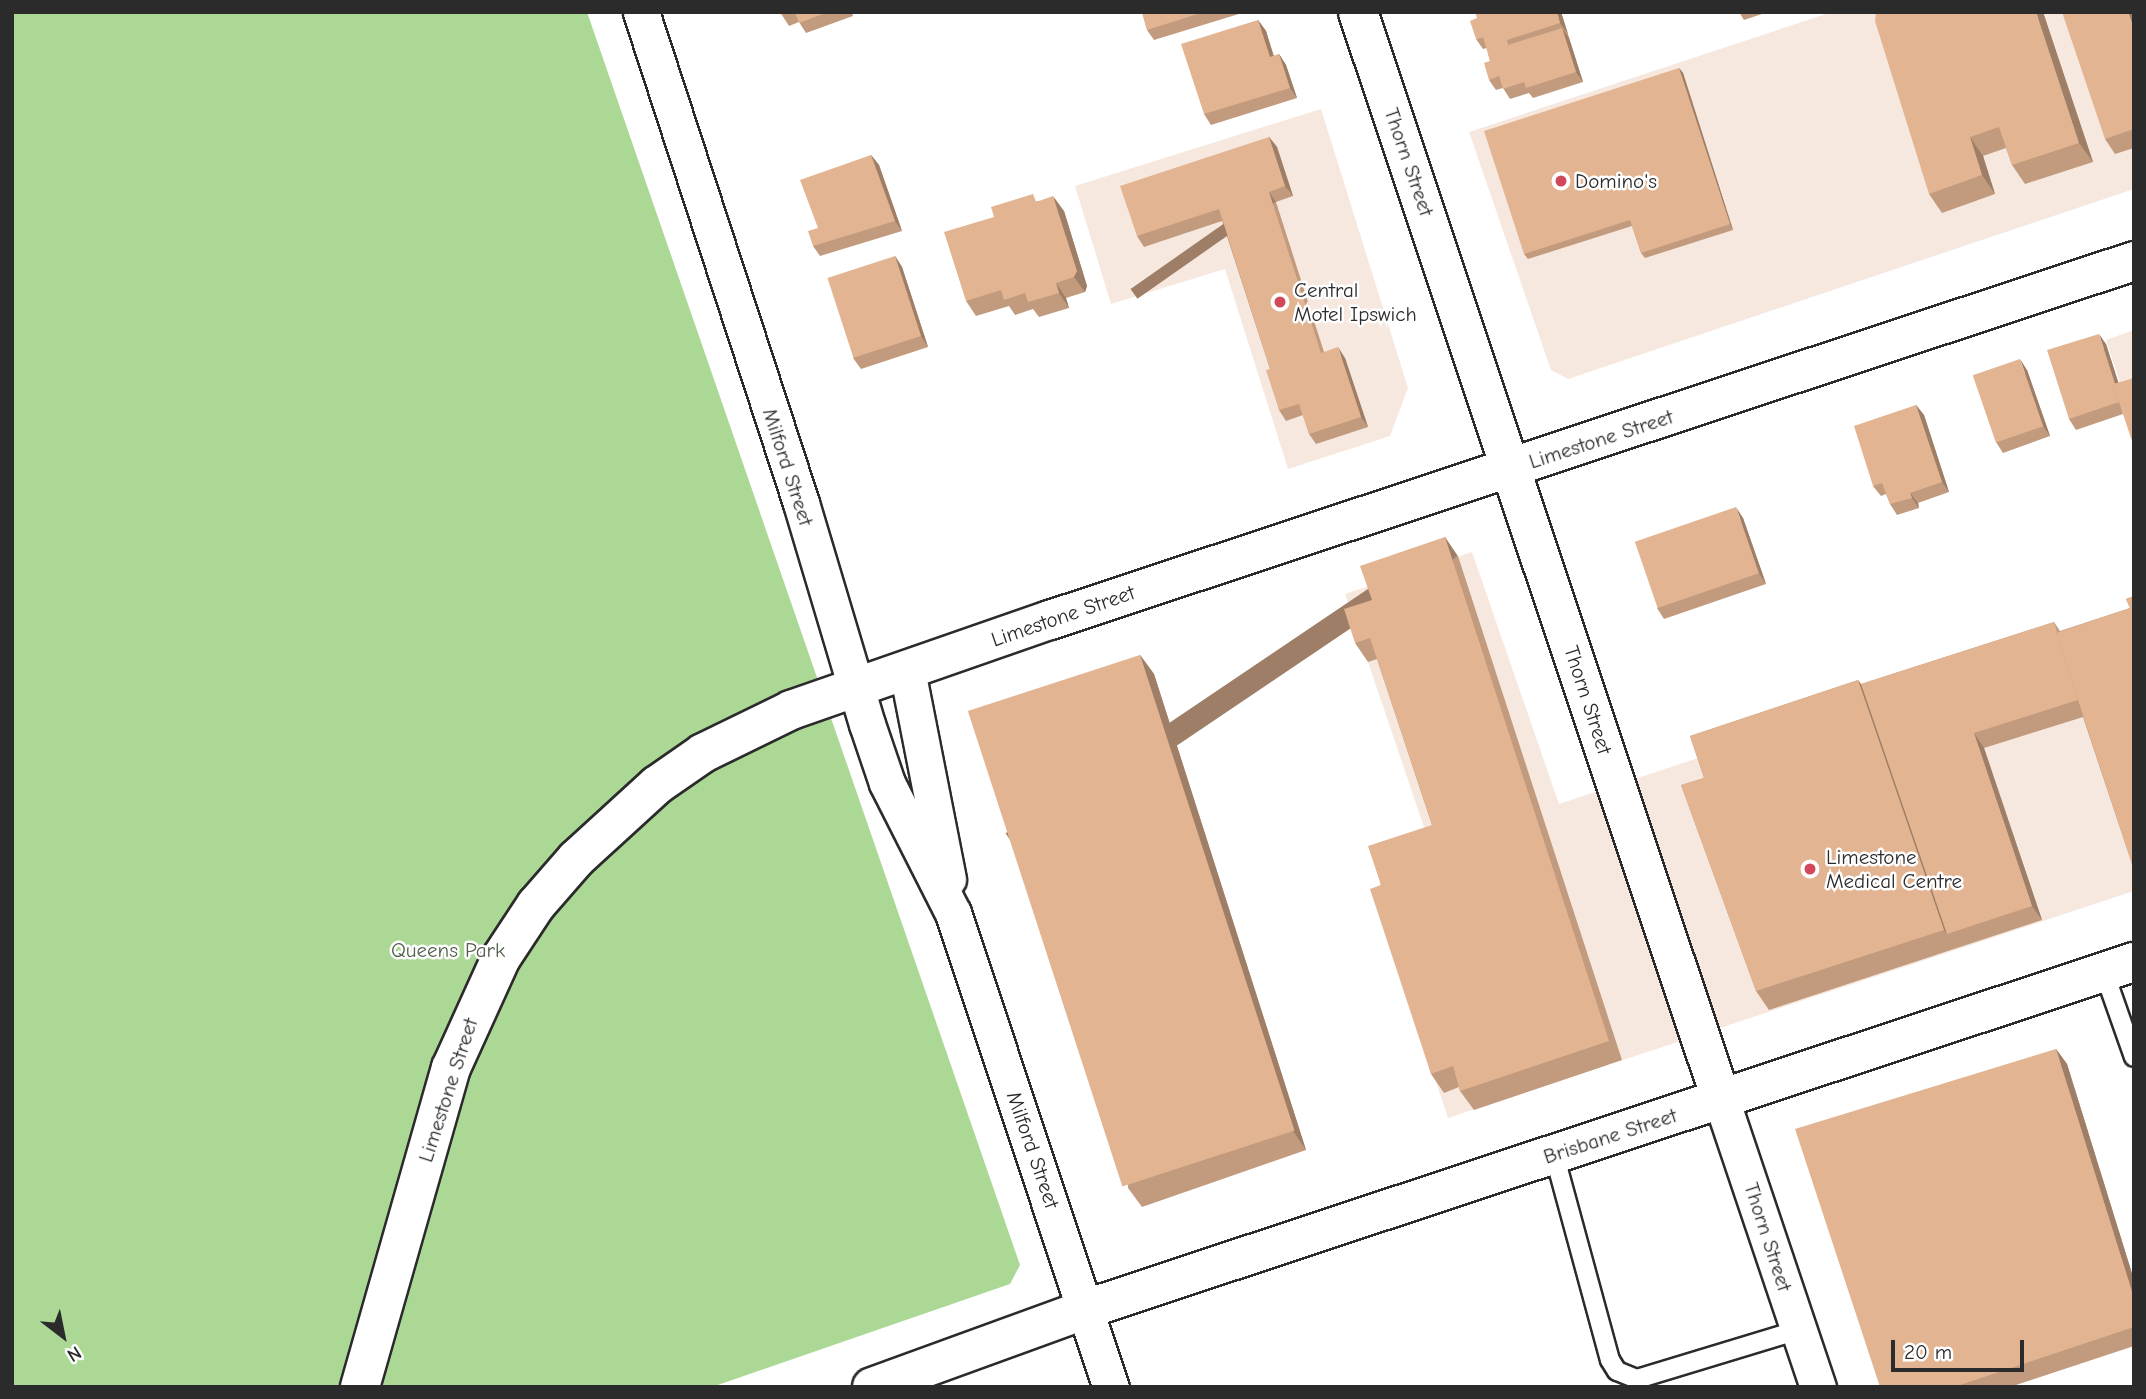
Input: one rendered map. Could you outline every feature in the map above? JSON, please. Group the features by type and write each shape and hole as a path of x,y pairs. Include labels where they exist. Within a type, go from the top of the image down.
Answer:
{"main road":[{"name":"Thorn Street","path":"1359,12 1721,1100"},
{"name":"Limestone Street","path":"360,1387 451,1068 501,958 536,905 605,831 668,777 749,729 855,687 2134,261"},
{"name":"Brisbane Street","path":"872,1387 1087,1309 2119,967"}],"street":[{"name":"Milford Street","path":"641,12 801,503 855,687 887,783 953,913"},
{"name":"Milford Street","path":"907,670 953,913 1111,1387"},
{"name":"Thorn Street","path":"1721,1100 1818,1387"}],"lane":[{"path":"2119,967 2134,1057"},
{"path":"1554,1154 1610,1360 1617,1371 1637,1379 1798,1330"}],"shaded area":[{"path":"1832,12 2134,12 2134,189 1568,379 1551,370 1469,132"},
{"path":"1321,109 1408,388 1390,436 1288,469 1225,269 1111,304 1075,186"},
{"path":"2134,330 2134,425 2106,340"},
{"path":"1472,552 1559,804 2134,614 2134,891 1448,1118 1377,904 1382,864 1431,848 1345,594"}],"green space":[{"name":"Queens Park","path":"12,12 587,12 1020,1265 1010,1284 712,1387 12,1387"}],"building":[{"path":"795,12 828,12 799,23"},
{"path":"1142,12 1204,12 1147,30"},
{"path":"1475,12 1557,12 1560,23 1507,40 1508,45 1562,28 1576,72 1526,88 1524,82 1503,89 1499,76 1489,80 1484,63 1490,61 1483,37 1476,39 1470,21 1477,18"},
{"path":"1876,12 2036,12 2079,143 2012,165 1999,127 1970,137 1982,175 1929,194 1875,21"},
{"path":"2062,12 2128,12 2134,29 2134,129 2105,139"},
{"path":"1258,20 1270,57 1279,54 1290,88 1204,114 1181,44"},
{"path":"1679,68 1730,224 1641,253 1630,220 1524,254 1484,131"},
{"name":"Central Motel Ipswich","path":"1269,137 1285,186 1269,192 1321,353 1338,347 1361,417 1309,434 1299,404 1279,410 1266,370 1270,369 1219,209 1137,236 1120,186"},
{"path":"871,155 895,221 813,246 808,231 818,228 800,180"},
{"path":"1033,194 1036,202 1053,196 1077,271 1074,277 1056,283 1059,293 1028,302 1025,293 1004,300 1001,290 966,301 944,232 994,217 991,207"},
{"path":"895,256 921,336 853,358 827,278"},
{"path":"2099,334 2119,402 2069,419 2047,350"},
{"path":"2020,359 2043,426 1996,442 1973,375"},
{"path":"2134,378 2134,447 2113,384"},
{"path":"1916,405 1942,482 1910,493 1912,498 1890,504 1882,483 1873,486 1854,426"},
{"path":"1736,507 1759,573 1658,608 1635,542"},
{"path":"1445,537 1609,1041 1460,1091 1453,1066 1431,1074 1370,889 1381,885 1368,846 1432,825 1370,638 1355,643 1344,609 1372,600 1360,566"},
{"path":"2134,596 2134,870 2056,633 2130,608 2126,599"},
{"path":"2054,622 2078,700 1974,733 2032,906 1947,934 1861,684"},
{"path":"1140,655 1295,1131 1122,1186 968,711"},
{"path":"1858,680 1944,930 1756,991 1681,785 1704,778 1690,736"},
{"path":"2056,1049 2134,1298 2134,1327 1954,1387 1880,1387 1795,1129"}],"place":[{"name":"Domino's","path":"1561,181"},
{"name":"Central Motel Ipswich","path":"1280,302"},
{"name":"Limestone Medical Centre","path":"1810,869"}]}
